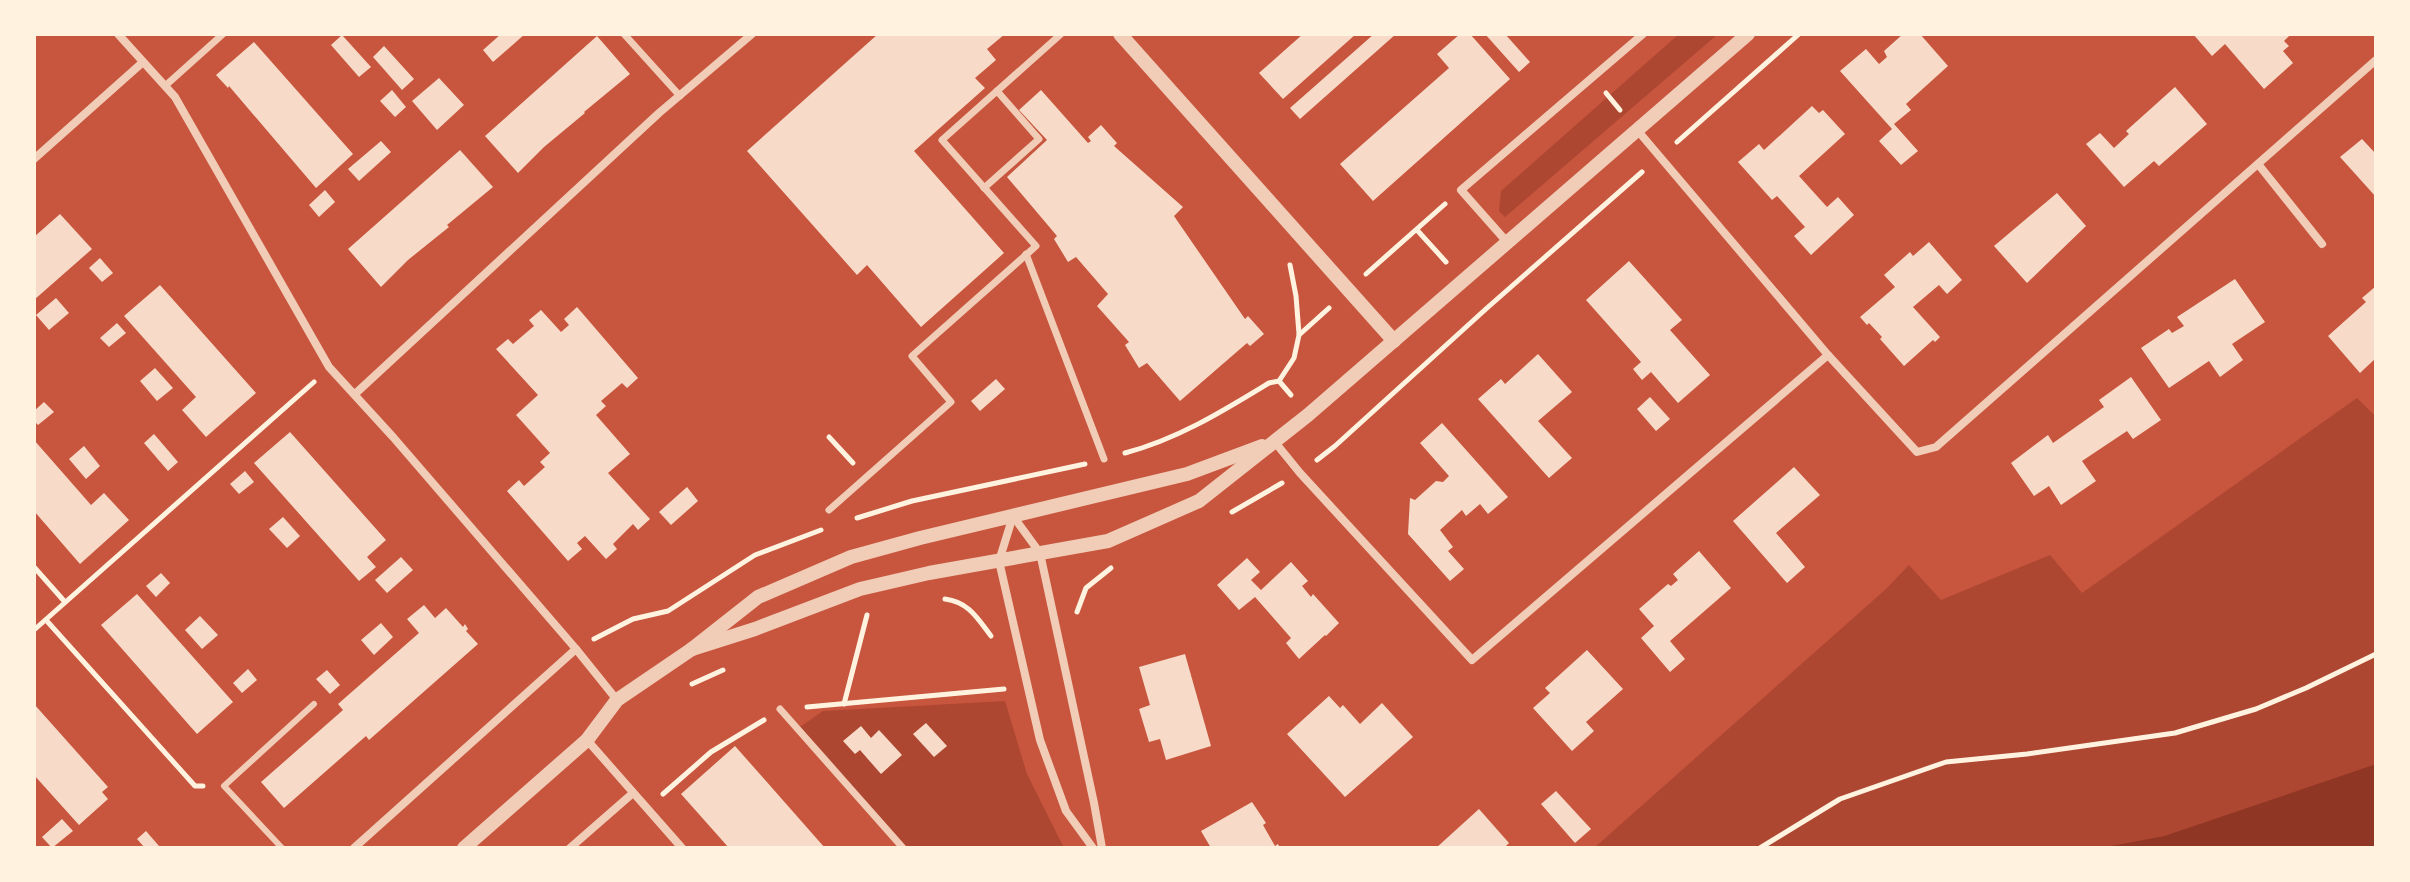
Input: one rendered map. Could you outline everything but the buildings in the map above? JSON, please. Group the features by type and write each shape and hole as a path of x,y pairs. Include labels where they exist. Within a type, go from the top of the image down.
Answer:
{"street":[{"path":"118,34 175,97 329,367 617,700"},
{"path":"165,86 223,34"},
{"path":"624,34 680,96"},
{"path":"355,394 680,96 752,34"},
{"path":"829,510 951,402 912,356 1036,246 942,140 1061,34"},
{"path":"1120,34 1394,341"},
{"path":"1507,242 1461,190 1643,34"},
{"path":"692,649 860,589 1108,541 1199,501 1394,341 1748,34"},
{"path":"1638,131 1828,355 1917,452 1936,447 2376,60"},
{"path":"34,159 143,62"},
{"path":"984,188 1039,139 997,91"},
{"path":"2258,164 2322,244"},
{"path":"1026,254 1104,459"},
{"path":"1274,441 1472,660 1828,355"},
{"path":"464,848 587,740 617,700 692,649 758,597 851,557 1187,474 1274,441"},
{"path":"1013,516 1040,553 1102,848"},
{"path":"1013,516 999,561 1040,740 1066,811 1093,848"},
{"path":"354,848 576,649"},
{"path":"780,709 903,848"},
{"path":"587,740 682,848"},
{"path":"570,848 633,793"}],"lane":[{"path":"282,848 224,786 314,704"}],"path":[{"path":"1232,512 1300,473 1335,446 1799,34"},
{"path":"1592,78 1638,131"},
{"path":"1299,335 1461,190"},
{"path":"1104,459 1148,447 1193,428 1269,383 1279,381 1294,358 1299,335 1296,296 1280,214"},
{"path":"34,630 329,367"},
{"path":"829,437 866,477"},
{"path":"1055,623 1076,615 1086,588 1114,566"},
{"path":"34,567 65,602"},
{"path":"934,599 950,600 976,613 991,636 1015,631"},
{"path":"854,620 881,613"},
{"path":"844,704 868,616"},
{"path":"46,620 195,786 224,786"},
{"path":"1760,848 1840,799 1946,762 2175,733 2256,709 2376,654"},
{"path":"686,687 729,667"},
{"path":"647,808 711,752 780,709 1028,685"}],"shaded area":[{"path":"1679,34 1718,34 1505,217 1499,211 1501,191"},
{"path":"2357,398 2376,417 2376,764 2164,836 2100,848 1594,848 1886,589 1909,565 1941,600 2050,555 2082,593"},
{"path":"1005,701 1027,774 1064,848 908,848 800,727 823,711"},
{"path":"2376,764 2376,848 2100,848 2164,836"}]}
